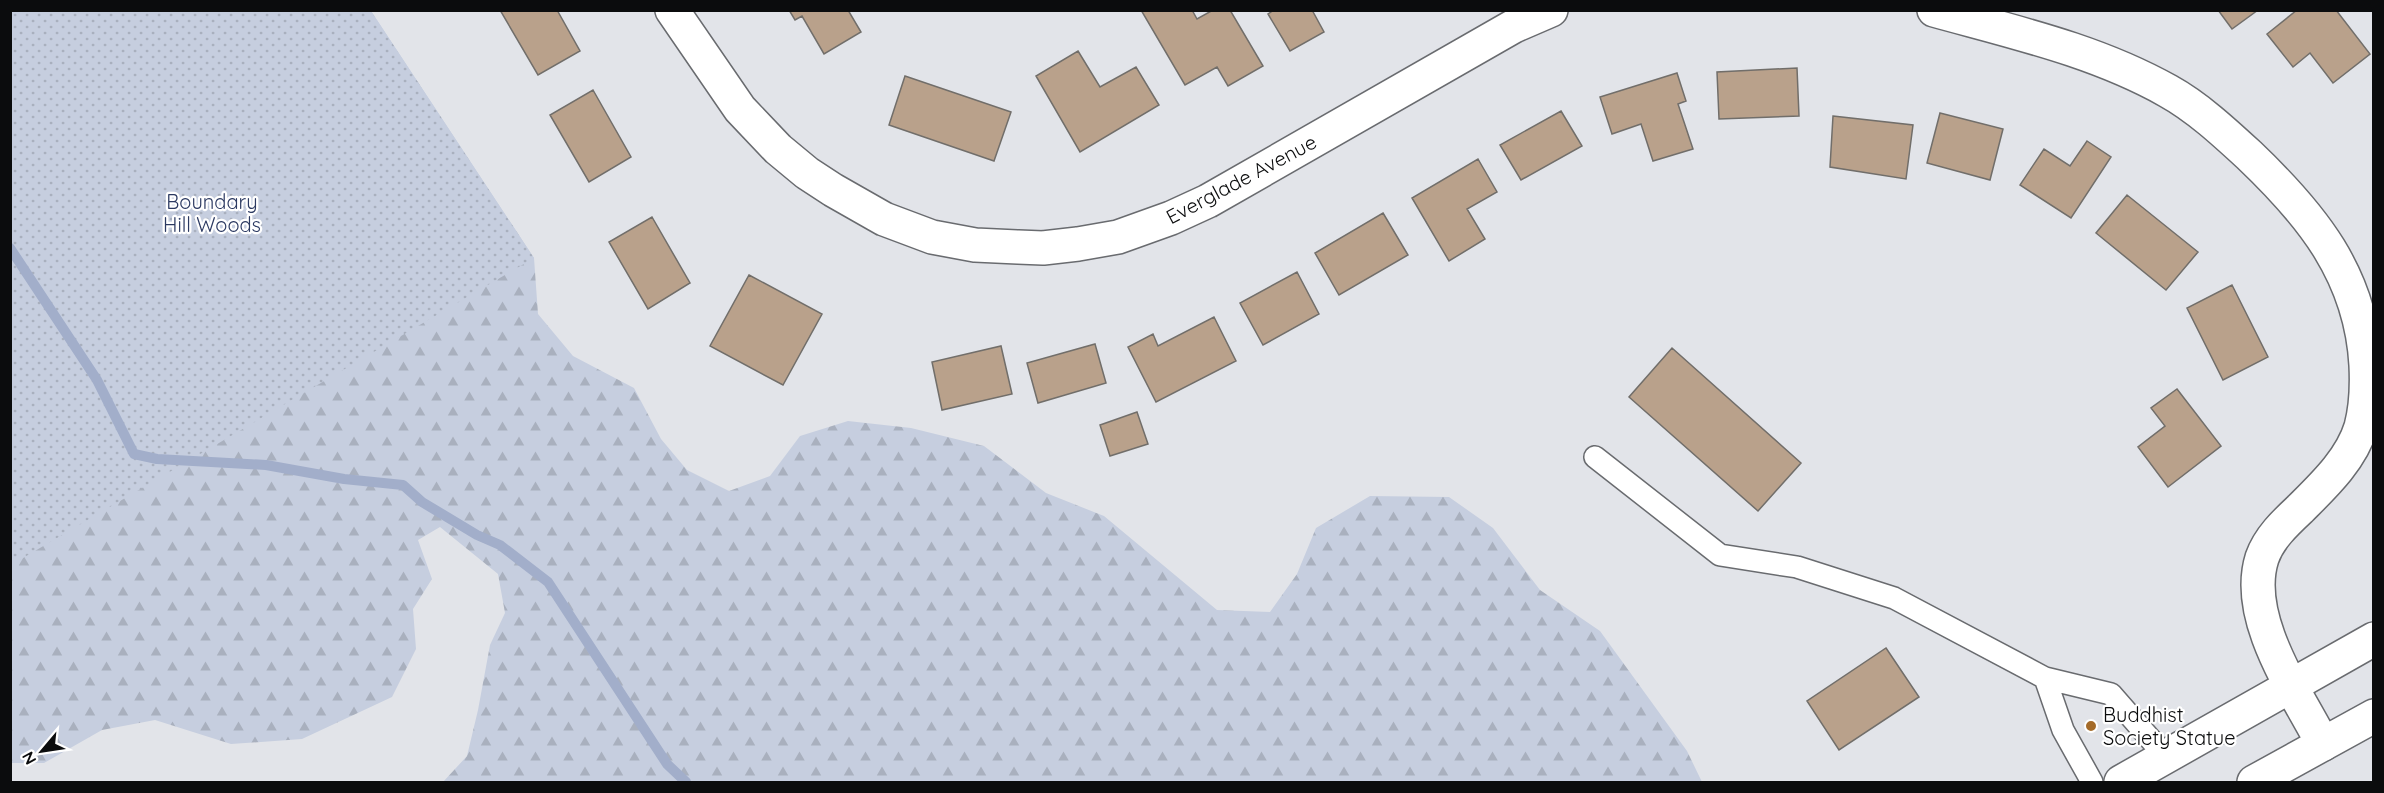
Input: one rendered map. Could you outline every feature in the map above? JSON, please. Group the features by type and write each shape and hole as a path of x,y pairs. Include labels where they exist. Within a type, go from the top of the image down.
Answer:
{"street":[{"name":"Everglade Avenue","path":"672,10 740,109 778,149 807,173 833,190 884,219 932,237 975,245 1043,248 1118,237 1171,218 1208,201 1514,26 1551,10"},
{"path":"1934,10 2043,40 2112,63 2170,92 2225,133 2278,182 2317,229 2344,275 2358,310 2364,337 2367,386 2361,427 2347,456 2325,483 2277,532 2263,555 2256,581 2263,621 2276,654 2323,744"},
{"path":"2121,783 2373,639"},
{"path":"2254,783 2373,716"}],"lane":[{"path":"1595,457 1720,555 1797,567 1894,598 2045,678 2111,694 2166,758"},
{"path":"2045,678 2063,730 2091,783"}],"green space":[{"path":"10,11 371,11 534,258 538,314 573,356 634,388 661,439 687,470 729,491 770,476 800,436 848,421 911,428 984,446 1046,493 1104,516 1217,610 1270,612 1297,574 1316,528 1370,496 1449,497 1493,528 1540,590 1600,631 1687,751 1702,782 443,782 467,756 490,645 505,613 498,574 440,527 418,540 432,579 413,609 416,649 392,697 302,739 231,744 155,720 102,730 44,763 11,763"},
{"name":"Boundary Hill Woods","path":"10,11 371,11 534,258 11,565"}],"building":[{"path":"500,10 557,10 580,51 538,75"},
{"path":"789,10 848,10 861,32 824,54 802,16 795,20"},
{"path":"1141,10 1192,10 1197,19 1213,10 1230,10 1263,66 1228,86 1217,67 1185,85"},
{"path":"1274,10 1312,10 1324,32 1290,51 1268,14"},
{"path":"2218,10 2258,10 2232,29"},
{"path":"2297,10 2336,10 2370,54 2333,83 2310,53 2293,67 2267,34"},
{"path":"1078,51 1100,87 1136,67 1159,105 1080,152 1036,76"},
{"path":"1797,68 1799,116 1719,119 1717,72"},
{"path":"1677,73 1686,101 1678,104 1693,149 1653,161 1641,124 1612,134 1600,97"},
{"path":"905,76 1011,112 994,161 889,125"},
{"path":"593,90 631,157 589,182 550,115"},
{"path":"1561,111 1582,146 1521,180 1500,145"},
{"path":"1940,113 2003,129 1990,180 1927,163"},
{"path":"1833,116 1913,125 1906,179 1830,167"},
{"path":"2087,141 2111,157 2071,218 2020,185 2044,149 2070,166"},
{"path":"1478,159 1497,192 1467,209 1485,239 1449,261 1412,198"},
{"path":"2127,195 2198,252 2166,290 2096,233"},
{"path":"1383,213 1408,255 1339,295 1315,253"},
{"path":"652,217 690,283 648,309 609,242"},
{"path":"1297,272 1319,314 1263,345 1240,303"},
{"path":"749,275 822,314 783,385 710,346"},
{"path":"2232,285 2268,357 2223,380 2187,308"},
{"path":"1214,317 1236,361 1156,402 1128,347 1153,334 1158,346"},
{"path":"1095,344 1106,383 1038,403 1027,363"},
{"path":"1001,346 1012,394 942,410 932,362"},
{"path":"1672,348 1801,463 1758,511 1629,397"},
{"path":"2177,389 2221,446 2168,487 2138,447 2165,426 2151,408"},
{"path":"1137,412 1148,444 1110,456 1100,425"},
{"path":"1886,648 1919,697 1839,750 1807,701"}],"waterway":[{"path":"10,248 97,380 134,454 157,459 266,465 344,479 403,485 422,502 477,535 500,545 548,582 667,764 686,782"}],"place":[{"name":"Buddhist Society Statue","path":"2091,726"}]}
